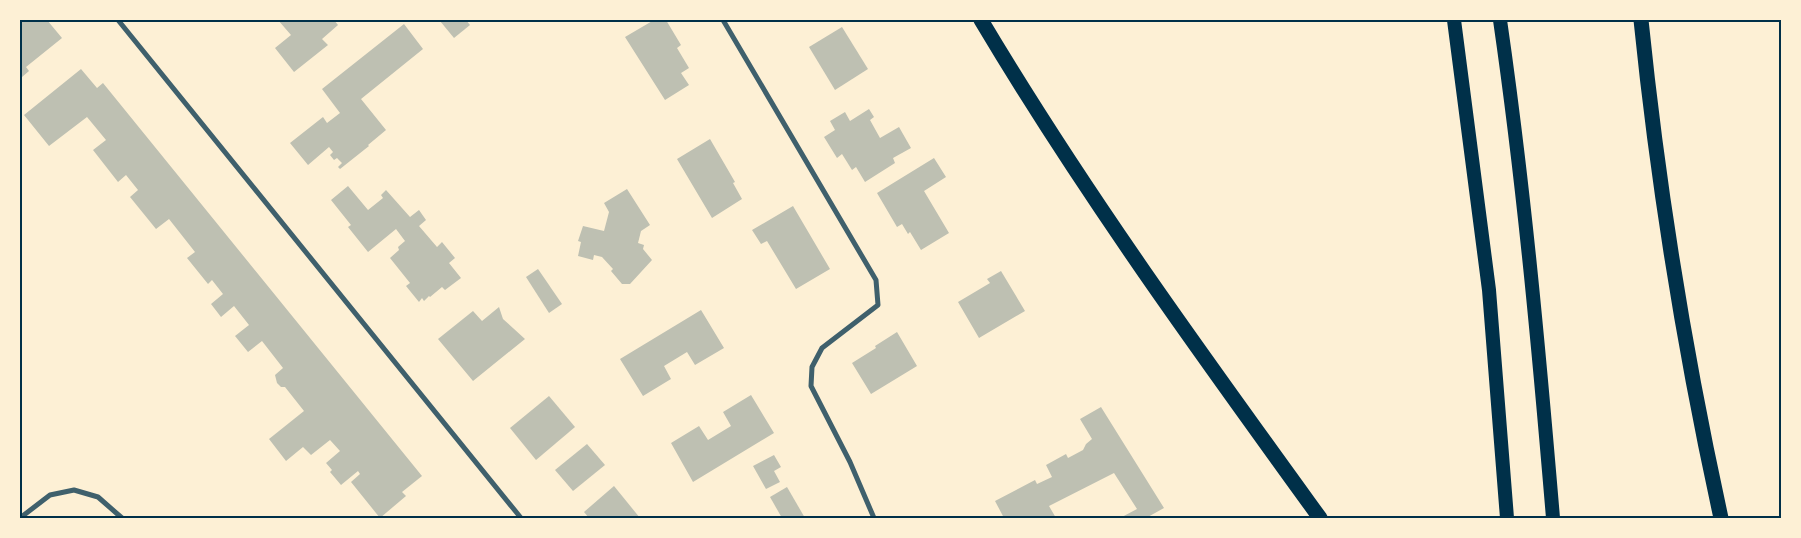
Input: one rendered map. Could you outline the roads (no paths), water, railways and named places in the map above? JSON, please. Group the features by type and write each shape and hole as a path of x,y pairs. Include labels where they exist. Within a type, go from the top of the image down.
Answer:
{"highway":[{"path":"981,20 1122,240 1320,518"},
{"path":"1454,20 1488,290 1507,518"},
{"path":"1500,20 1519,159 1533,289 1553,518"},
{"path":"1641,20 1652,128 1676,284 1700,419 1721,518"}],"street":[{"path":"118,20 521,518"},
{"path":"723,20 876,280 878,305 822,348 812,367 811,386 850,462 874,518"},
{"path":"20,518 50,495 74,490 98,497 122,518"}]}
